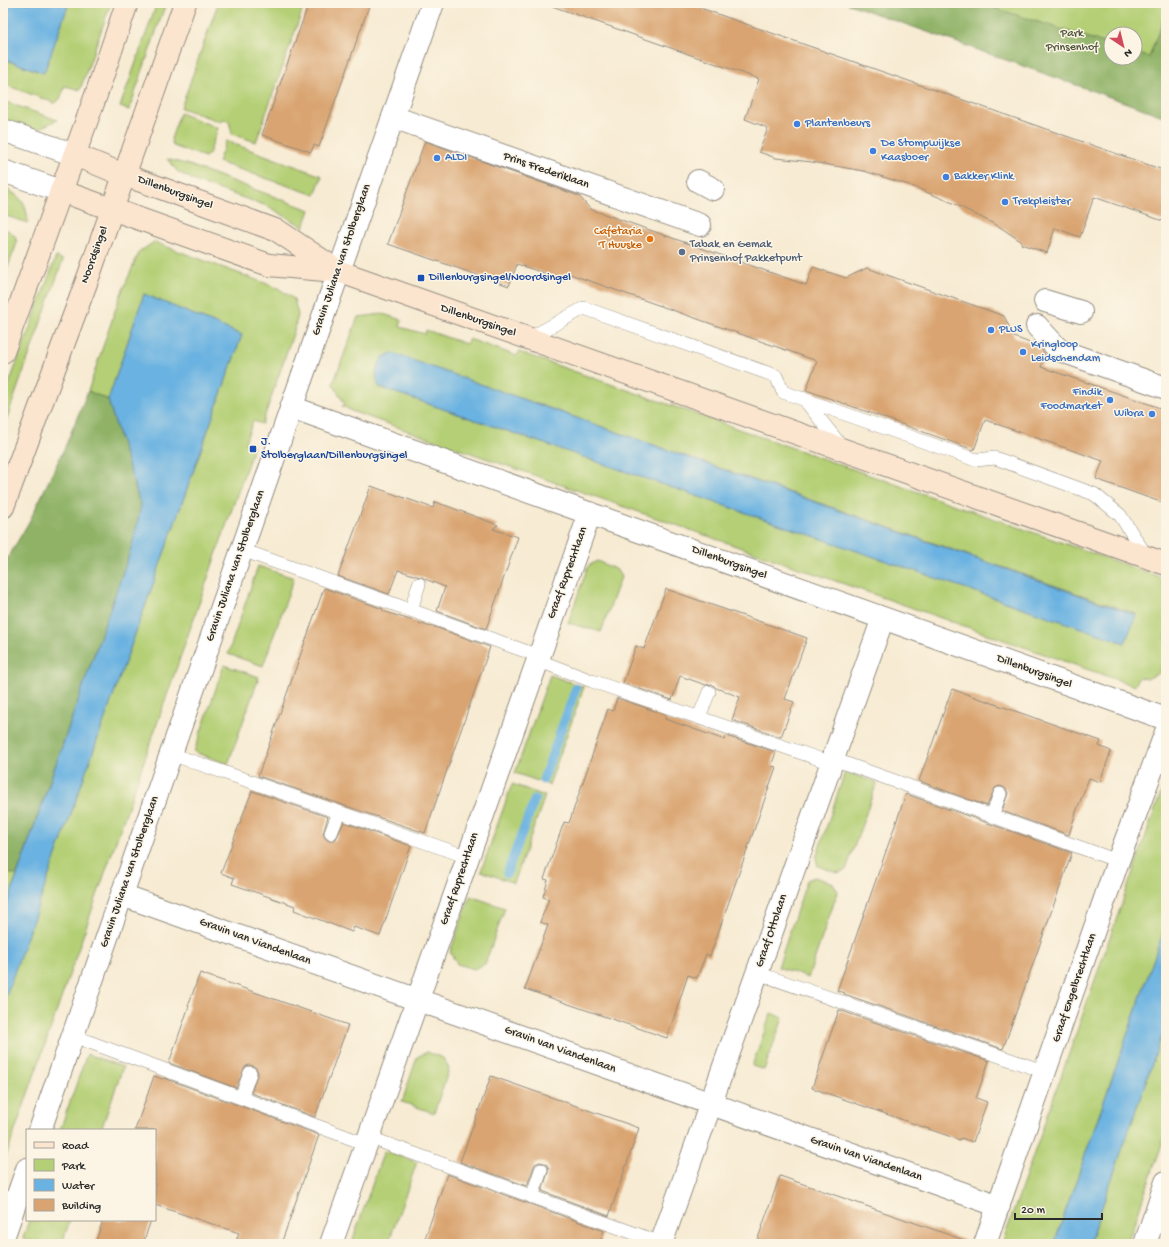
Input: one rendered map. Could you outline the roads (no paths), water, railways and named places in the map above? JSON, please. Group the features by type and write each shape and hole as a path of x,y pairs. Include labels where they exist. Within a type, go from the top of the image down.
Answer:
{"street":[{"path":"3,352 75,155 127,3"},
{"name":"Noordsingel","path":"3,507 112,209 185,3"},
{"name":"Gravin Juliana van Stolberglaan","path":"40,1129 338,271 433,3"},
{"name":"Prins Frederiklaan","path":"393,118 700,225"},
{"name":"Dillenburgsingel","path":"3,130 75,155 124,175 278,231 338,271 1156,560"},
{"name":"Dillenburgsingel","path":"3,171 269,265 338,271"},
{"path":"1045,301 1081,312"},
{"path":"1037,326 1059,350 1166,388"},
{"name":"Dillenburgsingel","path":"291,407 1166,719"},
{"name":"Graaf Ruprechtlaan","path":"331,1244 590,513"},
{"name":"Graaf Ottolaan","path":"662,1244 883,618"},
{"name":"Graaf Engelbrechtlaan","path":"985,1244 1046,1072 1118,861 1166,732"},
{"name":"Gravin van Viandenlaan","path":"122,895 999,1206"},
{"path":"3,1238 26,1171"},
{"path":"1145,1244 1166,1182"}],"lane":[{"name":"Dillenburgsingel","path":"528,339 584,308 776,376 783,392 976,460 995,458 1094,494 1120,515 1156,560"},
{"path":"803,398 845,451"},
{"path":"242,550 411,610 538,658 592,681 699,718 832,761 1118,861"},
{"path":"411,610 419,584"},
{"path":"699,718 709,692"},
{"path":"171,754 468,857"},
{"path":"992,816 1000,794"},
{"path":"331,833 339,812"},
{"path":"757,973 1046,1072"},
{"path":"73,1036 241,1098 532,1197 662,1244"},
{"path":"241,1098 250,1072"},
{"path":"532,1197 541,1170"}],"water":[{"path":"3,3 69,3 44,73 3,59"},
{"path":"144,294 242,335 3,1004 3,916 132,546 141,506 108,400"},
{"path":"392,353 1136,615 1125,643 379,387 376,375 378,366 382,358"},
{"path":"1166,924 1166,1024 1089,1244 1054,1244"}],"waterway":[{"path":"543,780 576,688"},
{"path":"507,873 535,799"}],"place":[{"name":"Plantenbeurs","path":"797,124"},
{"name":"De Stompwijkse Kaasboer","path":"873,151"},
{"name":"ALDI","path":"437,158"},
{"name":"Bakker Klink","path":"946,177"},
{"name":"Trekpleister","path":"1005,202"},
{"name":"Cafetaria 'T Huuske","path":"650,239"},
{"name":"Tabak en Gemak Prinsenhof Pakketpunt","path":"682,252"},
{"name":"Dillenburgsingel/Noordsingel","path":"421,278"},
{"name":"PLUS","path":"991,330"},
{"name":"Kringloop Leidschendam","path":"1023,352"},
{"name":"Findik Foodmarket","path":"1110,400"},
{"name":"Wibra","path":"1152,414"},
{"name":"J. Stolberglaan/Dillenburgsingel","path":"253,449"}],"park label":[{"name":"Park Prinsenhof","path":"1072,41"}]}
